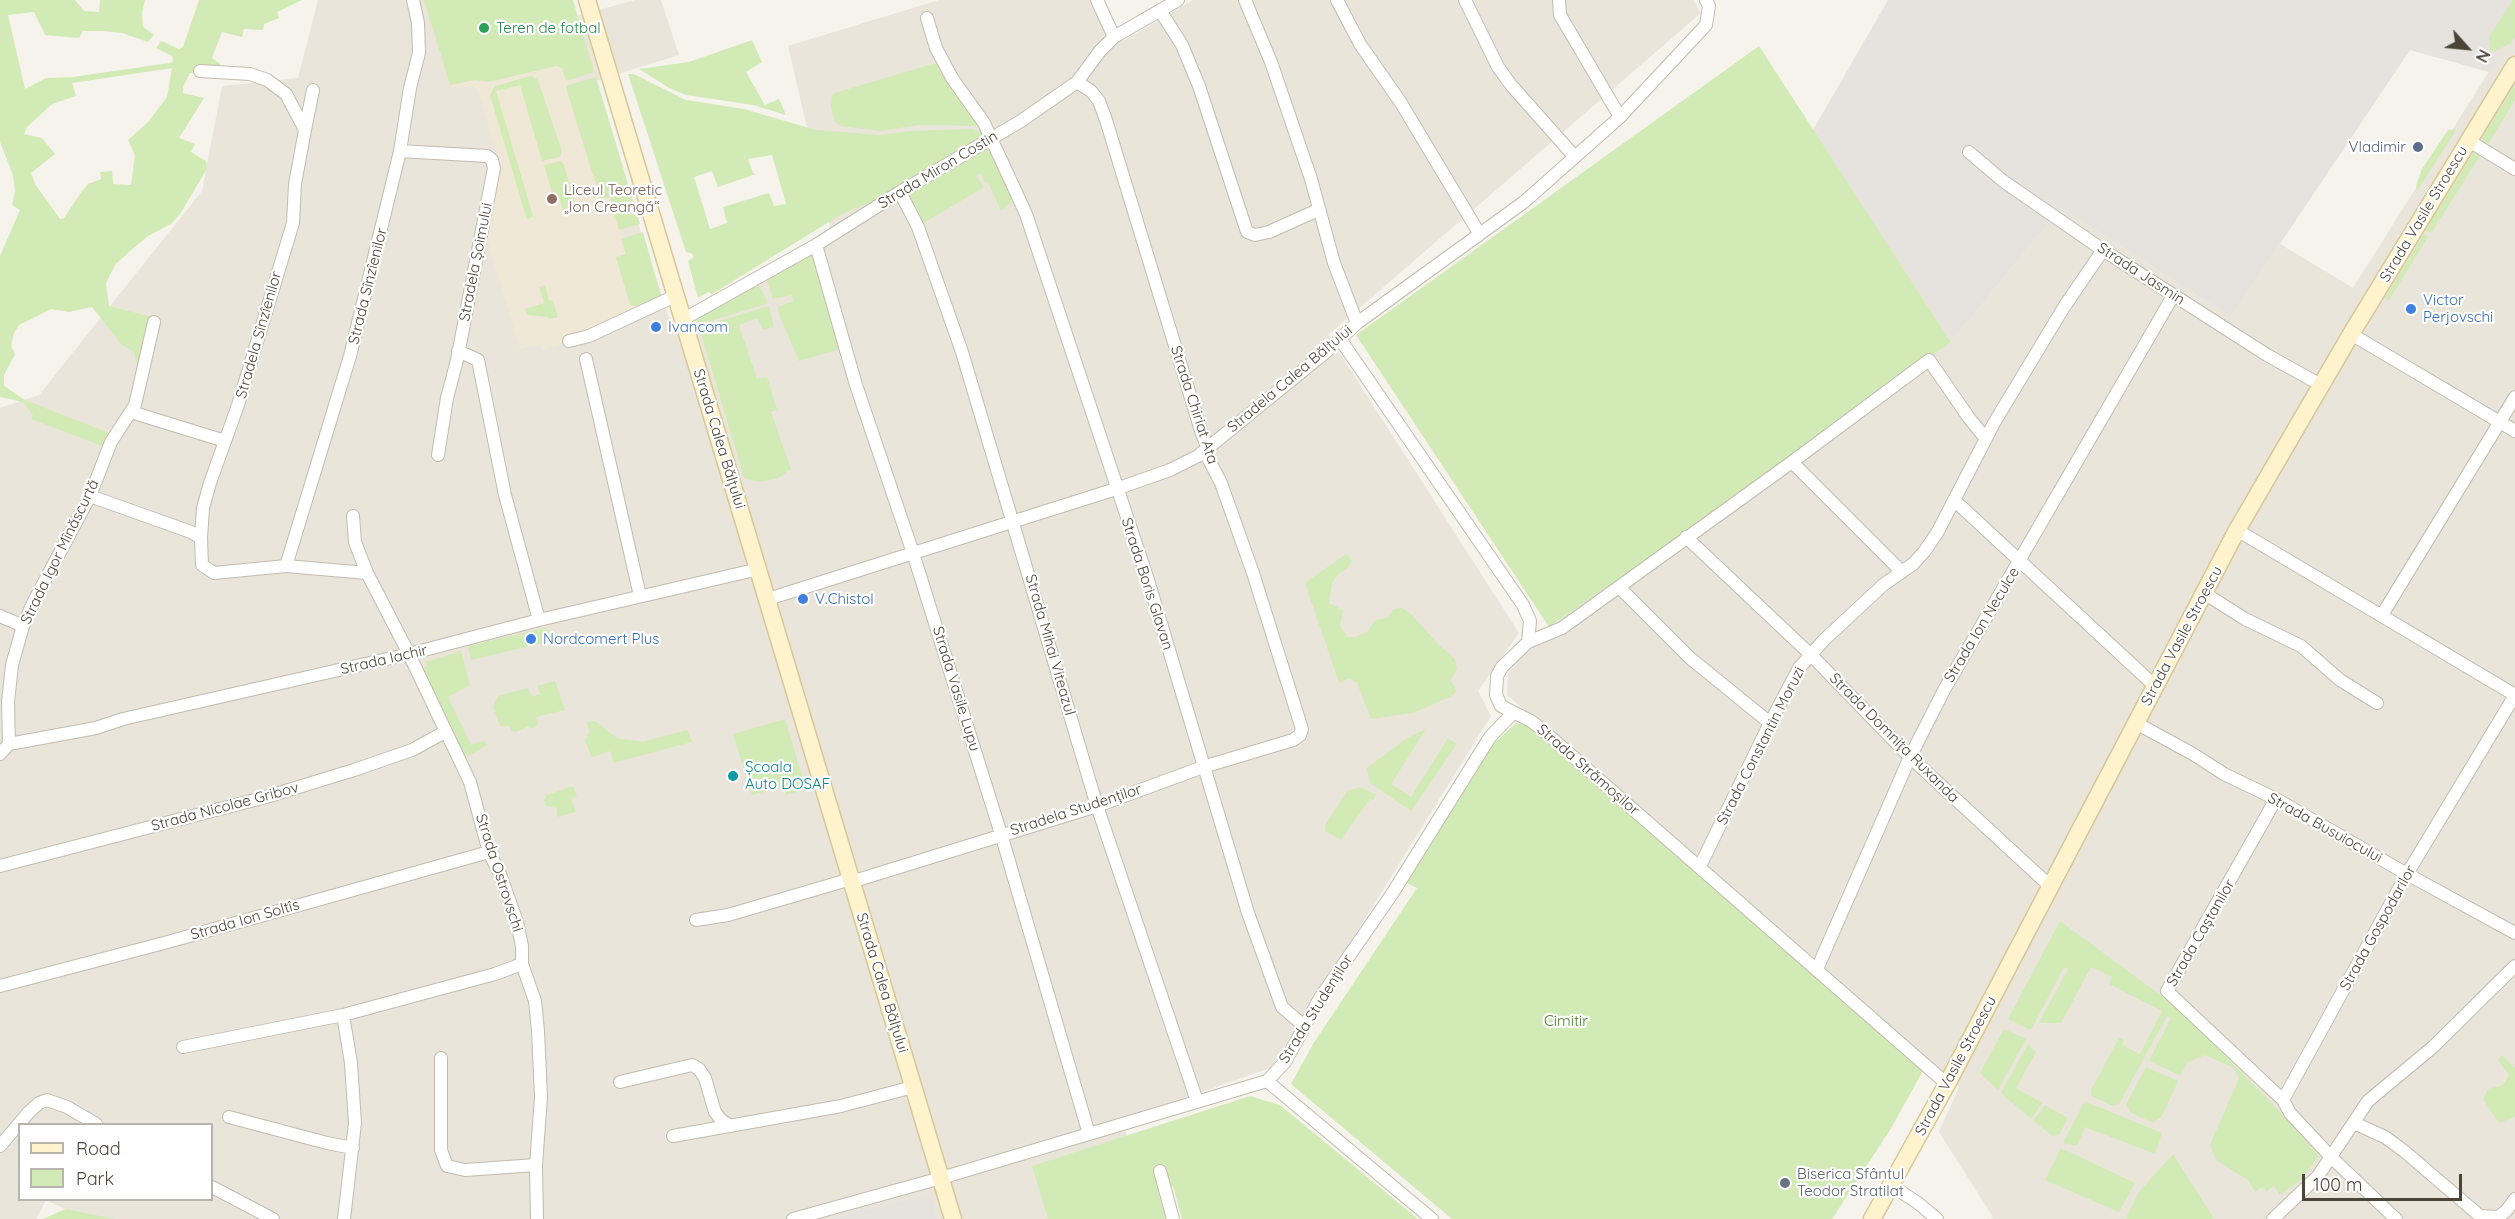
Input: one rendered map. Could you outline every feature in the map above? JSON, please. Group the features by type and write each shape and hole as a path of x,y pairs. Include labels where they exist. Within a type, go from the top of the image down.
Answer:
{"main road":[{"name":"Strada Calea Bălțului","path":"586,0 953,1219"},
{"name":"Strada Vasile Stroescu","path":"1872,1219 1947,1084 2237,530 2320,385 2515,65"}],"street":[{"name":"Strada Sînzîenilor","path":"286,566 350,356 400,151 410,88 419,53 418,23 412,0"},
{"path":"1098,0 1114,37"},
{"name":"Strada Miron Costin","path":"682,320 816,245 900,192 1021,121 1077,82 1100,51 1114,37 1161,12 1178,0"},
{"path":"1245,0 1271,62 1311,179 1334,262 1357,323"},
{"path":"1337,0 1360,44 1401,103 1479,233"},
{"path":"1465,0 1504,76 1574,156"},
{"path":"1559,0 1560,15 1620,117"},
{"name":"Stradela Calea Bălțului","path":"768,599 1116,489 1170,470 1208,448 1357,323 1524,202 1620,117 1698,36 1706,25 1708,15 1706,0"},
{"path":"1161,12 1182,45 1199,86 1247,232 1251,235 1269,232 1318,210"},
{"name":"Strada Boris Glavan","path":"927,18 936,48 952,78 978,113 1026,214 1148,580 1248,913 1282,1007 1304,1026"},
{"path":"200,71 250,74 267,80 286,94 305,130"},
{"name":"Strada Chiriat Ata","path":"1077,82 1091,91 1099,101 1106,120 1208,448 1207,456 1221,483 1253,573 1301,722 1300,735"},
{"name":"Stradela Sînzîenilor","path":"286,566 214,573 202,564 201,538 203,508 210,483 238,405 293,223 295,184 314,90"},
{"path":"2469,141 2515,169"},
{"name":"Stradela Șoimului","path":"400,151 487,156 492,160 494,168 447,398 438,455"},
{"name":"Strada Jasmin","path":"1969,152 2002,181 2103,250 2267,355 2320,385"},
{"name":"Strada Mihai Viteazul","path":"900,192 918,227 962,352 1097,806 1197,1101"},
{"name":"Strada Vasile Lupu","path":"816,245 856,385 913,553 1001,834 1089,1134"},
{"name":"Strada Constantin Moruzi","path":"1700,866 1796,674 1811,655 1883,585 1924,552 1986,439 2064,307 2103,250"},
{"path":"569,341 589,336 675,296"},
{"name":"Strada Ion Neculce","path":"1817,969 1910,757 1966,651 2173,296"},
{"name":"Strada Igor Mînăscurtă","path":"9,744 8,702 12,664 23,626 90,496 111,442 131,412 138,392 154,322"},
{"path":"2351,334 2515,430"},
{"path":"1340,339 1523,605 1530,621 1528,642 1562,628 1929,360 1986,439"},
{"path":"458,351 478,360 505,495 539,620"},
{"path":"586,359 640,596"},
{"path":"2382,615 2515,397"},
{"path":"131,412 225,441"},
{"path":"1792,462 1902,572"},
{"path":"90,496 183,528 201,538"},
{"path":"1954,500 2155,686"},
{"name":"Strada Ostrovschi","path":"353,516 355,542 367,573 409,654 470,782 489,852 500,874 517,922 522,945 522,964 535,1001 538,1031 541,1097 536,1166 537,1219"},
{"path":"2237,530 2515,695"},
{"name":"Strada Domnița Ruxanda","path":"1686,537 1811,655 1910,757 2051,887"},
{"path":"286,566 367,573"},
{"name":"Strada Iachir","path":"9,744 96,728 123,719 409,654 539,620 759,569"},
{"path":"1619,587 1690,657 1770,723"},
{"path":"2204,593 2245,619 2301,646 2340,680 2378,703"},
{"path":"0,616 23,626"},
{"name":"Strada Strămoșilor","path":"1528,642 1502,667 1495,684 1496,695 1501,706 1531,721 1700,866 1947,1084"},
{"name":"Strada Gospodarilor","path":"2283,1100 2407,874 2515,695"},
{"name":"Strada Studenților","path":"1267,1081 1285,1062 1320,998 1392,894 1490,737 1513,713"},
{"name":"Strada Busuiocului","path":"2136,723 2224,774 2276,799 2515,933"},
{"name":"Strada Nicolae Gribov","path":"0,866 266,797 343,774 412,750 445,732"},
{"name":"Stradela Studenților","path":"851,880 1097,806 1203,767 1293,740 1300,735"},
{"path":"0,754 9,744"},
{"name":"Strada Caștanilor","path":"2276,799 2167,991 2283,1100"},
{"name":"Strada Ion Soltîs","path":"0,986 164,943 489,852"},
{"path":"696,920 728,915 851,880"},
{"path":"183,1047 343,1015 495,974 522,964"},
{"path":"2273,1219 2318,1176 2368,1101 2433,1047 2515,966"},
{"path":"343,1015 355,1099 353,1148 344,1219"},
{"path":"441,1058 441,1150 447,1167 465,1170 536,1166"},
{"path":"620,1082 692,1065 699,1069 705,1078 716,1112 721,1120 729,1125"},
{"path":"793,1219 1267,1081 1432,1219"},
{"path":"673,1136 841,1106 913,1087"},
{"path":"20,1123 39,1103 47,1100 68,1107 93,1123"},
{"path":"2283,1100 2290,1113 2331,1157 2396,1219"},
{"path":"229,1117 353,1148"},
{"path":"2354,1123 2376,1132 2404,1151 2480,1216 2498,1217 2515,1199"},
{"path":"0,1146 18,1125"},
{"path":"1160,1171 1173,1219"},
{"path":"1892,1186 1938,1219"},
{"path":"213,1188 273,1219"}],"shaded area":[{"path":"318,0 568,0 573,17 635,0 661,0 679,55 592,82 674,333 833,240 788,46 939,0 1103,0 1123,41 1193,0 1693,0 1701,13 1328,335 1519,633 1478,691 1491,716 1273,1067 1122,1120 1152,1219 85,1219 48,1201 213,1201 213,1123 18,1123 18,1201 45,1201 36,1219 0,1219 0,408 39,395 202,191 222,86 298,78"},
{"name":"Liceul Teoretic „Ion Creangă“","path":"424,0 552,0 642,304 626,315 569,342 543,350 542,344 520,349 485,233 500,173 499,164 478,89 473,86 453,89 450,85"},
{"path":"1888,0 2515,0 2515,30 2489,72 2410,50 2231,317 2061,208 1951,342 1813,130"},
{"path":"2515,30 2515,1219 1991,1219 1993,1217 1939,1132 1959,1087 1507,695 1508,673 1549,627 1951,342 2061,208 2231,317 2280,244 2353,288"},
{"path":"926,1195 931,1199 937,1219 828,1219"}],"green space":[{"path":"0,0 75,0 84,11 99,12 100,0 145,0 142,13 143,27 154,35 148,42 122,33 102,31 83,31 79,38 45,35 34,12 8,15 25,89 46,78 73,77 170,63 173,61 172,56 156,48 161,41 179,49 183,47 199,0 302,0 277,12 279,18 264,24 263,30 244,29 242,37 222,32 212,58 220,64 220,75 190,73 183,87 183,93 204,98 179,138 195,144 191,152 206,161 207,169 180,214 171,224 148,236 131,250 115,265 106,283 109,306 152,317 147,364 136,363 134,352 122,345 92,307 69,312 51,309 19,325 14,333 11,346 15,354 4,375 4,386 25,400 109,433 102,446 31,419 33,415 23,402 0,397 0,256 20,210 12,205 15,191 13,175 0,142","holes":["172,68 167,97 148,122 128,140 135,155 131,185 113,184 112,171 100,172 101,179 88,184 64,218 60,219 35,184 31,173 55,154 42,138 24,134 27,127 52,104 76,96 72,83"]},
{"path":"424,0 573,0 594,72 566,81 562,68 556,66 489,82 475,80 450,85"},
{"path":"2515,0 2515,37 2511,43 2490,51 2489,37"},
{"path":"752,40 762,62 746,72 765,105 779,99 786,115 753,105 686,95 669,88 639,69 689,62"},
{"path":"1759,46 1951,342 1844,421 1549,627 1356,335"},
{"path":"932,64 943,68 982,126 920,125 879,131 841,126 835,122 831,107 832,96 835,93"},
{"path":"628,74 634,74 686,100 744,109 816,130 878,135 909,131 972,129 985,136 878,199 842,214 712,294 708,292 698,298 688,261 694,257 691,253 686,252","holes":["772,155 786,204 774,206 769,193 723,207 727,223 710,229 694,177 712,171 718,187 756,174 753,173 748,159"]},
{"path":"531,76 538,80 562,151 560,157 542,161 520,85 496,91 533,216 527,220 490,95 495,86"},
{"path":"596,77 640,224 619,230 610,197 600,198 566,88 568,85"},
{"path":"2515,85 2515,100 2488,144 2483,141 2484,135"},
{"path":"2455,129 2417,191 2416,185 2422,169 2448,130"},
{"path":"991,145 1013,195 1011,202 1001,211 988,182 985,183 981,173 976,176 984,187 922,224 907,194"},
{"path":"2477,151 2480,156 2431,233 2426,230 2474,152"},
{"path":"561,161 576,206 563,210 558,195 553,196 544,165"},
{"path":"643,232 661,296 637,306 630,305 616,257 626,254 621,239"},
{"path":"2424,234 2428,237 2389,300 2385,298"},
{"path":"810,255 815,257 843,348 799,361 778,312 778,307 793,301 792,295 773,299 766,278"},
{"path":"758,284 768,303 699,325 697,317"},
{"path":"545,285 549,301 553,300 558,317 549,319 527,315 525,309 544,303 539,287"},
{"path":"769,306 774,327 763,330 757,318 739,325 757,379 767,377 777,410 771,412 791,469 778,478 759,482 744,478 699,327"},
{"path":"1346,554 1352,560 1348,568 1338,574 1332,583 1329,603 1343,610 1340,626 1348,637 1367,632 1375,620 1387,618 1394,609 1402,608 1411,614 1455,659 1457,668 1450,681 1456,691 1452,696 1413,713 1371,719 1357,683 1349,678 1339,683 1305,583"},
{"path":"545,628 550,632 552,641 471,660 468,646"},
{"path":"461,651 470,685 448,697 471,745 484,740 487,745 470,755 464,754 444,719 423,668 428,666 426,662"},
{"path":"555,681 565,710 536,717 538,725 531,729 529,726 516,732 511,731 510,726 500,726 493,707 498,696 528,688 532,697 540,694 537,686"},
{"path":"785,719 806,789 786,795 784,787 752,795 733,734"},
{"path":"595,721 617,738 643,742 687,730 692,742 613,763 611,751 592,757 585,741 590,731 586,722"},
{"name":"Cimitir","path":"1516,723 1526,725 1923,1071 1890,1130 1832,1219 1452,1219 1291,1084 1313,1044 1417,888 1407,883 1486,751"},
{"path":"1426,729 1391,784 1411,797 1448,738 1457,744 1411,811 1370,783 1367,768 1407,738"},
{"path":"573,786 577,796 571,798 576,812 557,817 557,808 546,806 544,800 547,795"},
{"path":"1361,787 1376,795 1373,800 1370,799 1341,840 1325,831 1326,824 1347,791"},
{"path":"2060,921 2178,1008 2284,1116 2319,1156 2302,1179 2280,1195 2274,1186 2266,1192 2263,1186 2255,1192 2248,1180 2216,1160 2210,1145 2239,1078 2234,1068 2205,1055 2188,1062 2180,1076 2149,1061 2171,1018 2167,1016 2119,1104 2112,1106 2091,1096 2091,1090 2119,1038 2124,1040 2122,1045 2140,1054 2162,1011 2109,984 2112,977 2091,967 2061,1023 2039,1023 2068,969 2064,967 2031,1030 2008,1019"},
{"path":"2004,1029 2026,1039 1998,1090 1980,1073"},
{"path":"2028,1044 2036,1052 2016,1088 2042,1103 2031,1119 2001,1093"},
{"path":"2502,1055 2515,1068 2515,1117 2499,1123 2483,1099 2488,1089 2503,1085 2509,1075 2498,1060"},
{"path":"2146,1067 2178,1081 2162,1116 2153,1123 2130,1112 2126,1104"},
{"path":"1250,1096 1280,1105 1418,1219 1182,1219 1173,1186 1158,1191 1166,1219 1048,1219 1032,1166"},
{"path":"2089,1103 2162,1133 2155,1154 2085,1127 2077,1146 2063,1143 2083,1104"},
{"path":"2045,1105 2068,1118 2059,1135 2053,1136 2033,1121"},
{"path":"2061,1148 2135,1183 2119,1212 2045,1180"},
{"path":"2173,1154 2214,1219 2126,1219 2138,1193"},
{"path":"66,1209 114,1219 43,1219"}],"place":[{"name":"Teren de fotbal","path":"484,28"},
{"name":"Vladimir","path":"2418,147"},
{"name":"Liceul Teoretic „Ion Creangă“","path":"552,199"},
{"name":"Victor Perjovschi","path":"2411,309"},
{"name":"Ivancom","path":"656,327"},
{"name":"V.Chistol","path":"803,599"},
{"name":"Nordcomert Plus","path":"531,639"},
{"name":"Școala Auto DOSAF","path":"733,776"},
{"name":"Biserica Sfântul Teodor Stratilat","path":"1785,1183"}]}
